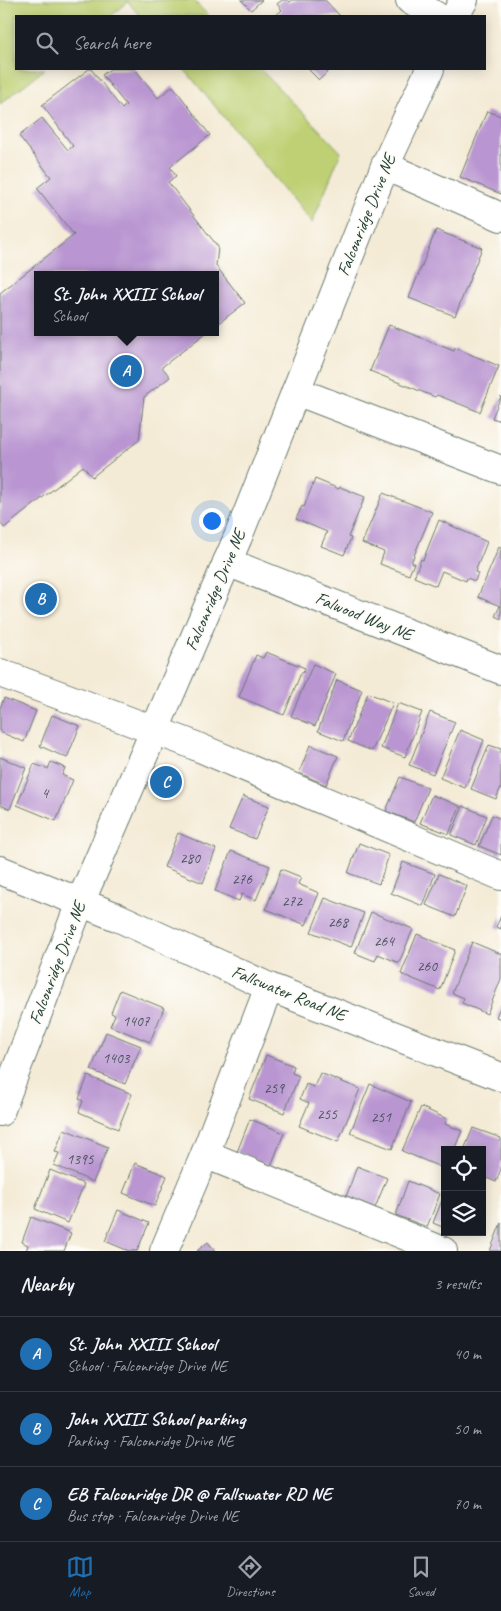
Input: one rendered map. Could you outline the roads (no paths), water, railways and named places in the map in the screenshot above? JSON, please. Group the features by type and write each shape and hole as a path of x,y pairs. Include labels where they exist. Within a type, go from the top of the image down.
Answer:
{"street":[{"path":"410,0 434,15"},
{"path":"456,15 464,0"},
{"name":"Falconridge Drive NE","path":"0,1112 80,902 156,730 227,562 385,166 430,70"},
{"path":"385,166 501,217"},
{"path":"296,391 501,470"},
{"name":"Falwood Way NE","path":"227,562 501,670"},
{"path":"0,673 156,730 501,876"},
{"name":"Fallswater Road NE","path":"0,870 117,917 269,987 501,1077"},
{"path":"164,1251 205,1154 269,987"},
{"path":"205,1154 443,1251"}],"place":[{"name":"St. John XXIII School","path":"126,371"},
{"name":"John XXIII School parking","path":"41,599"},
{"name":"EB Falconridge DR @ Fallswater RD NE","path":"166,782"}]}
